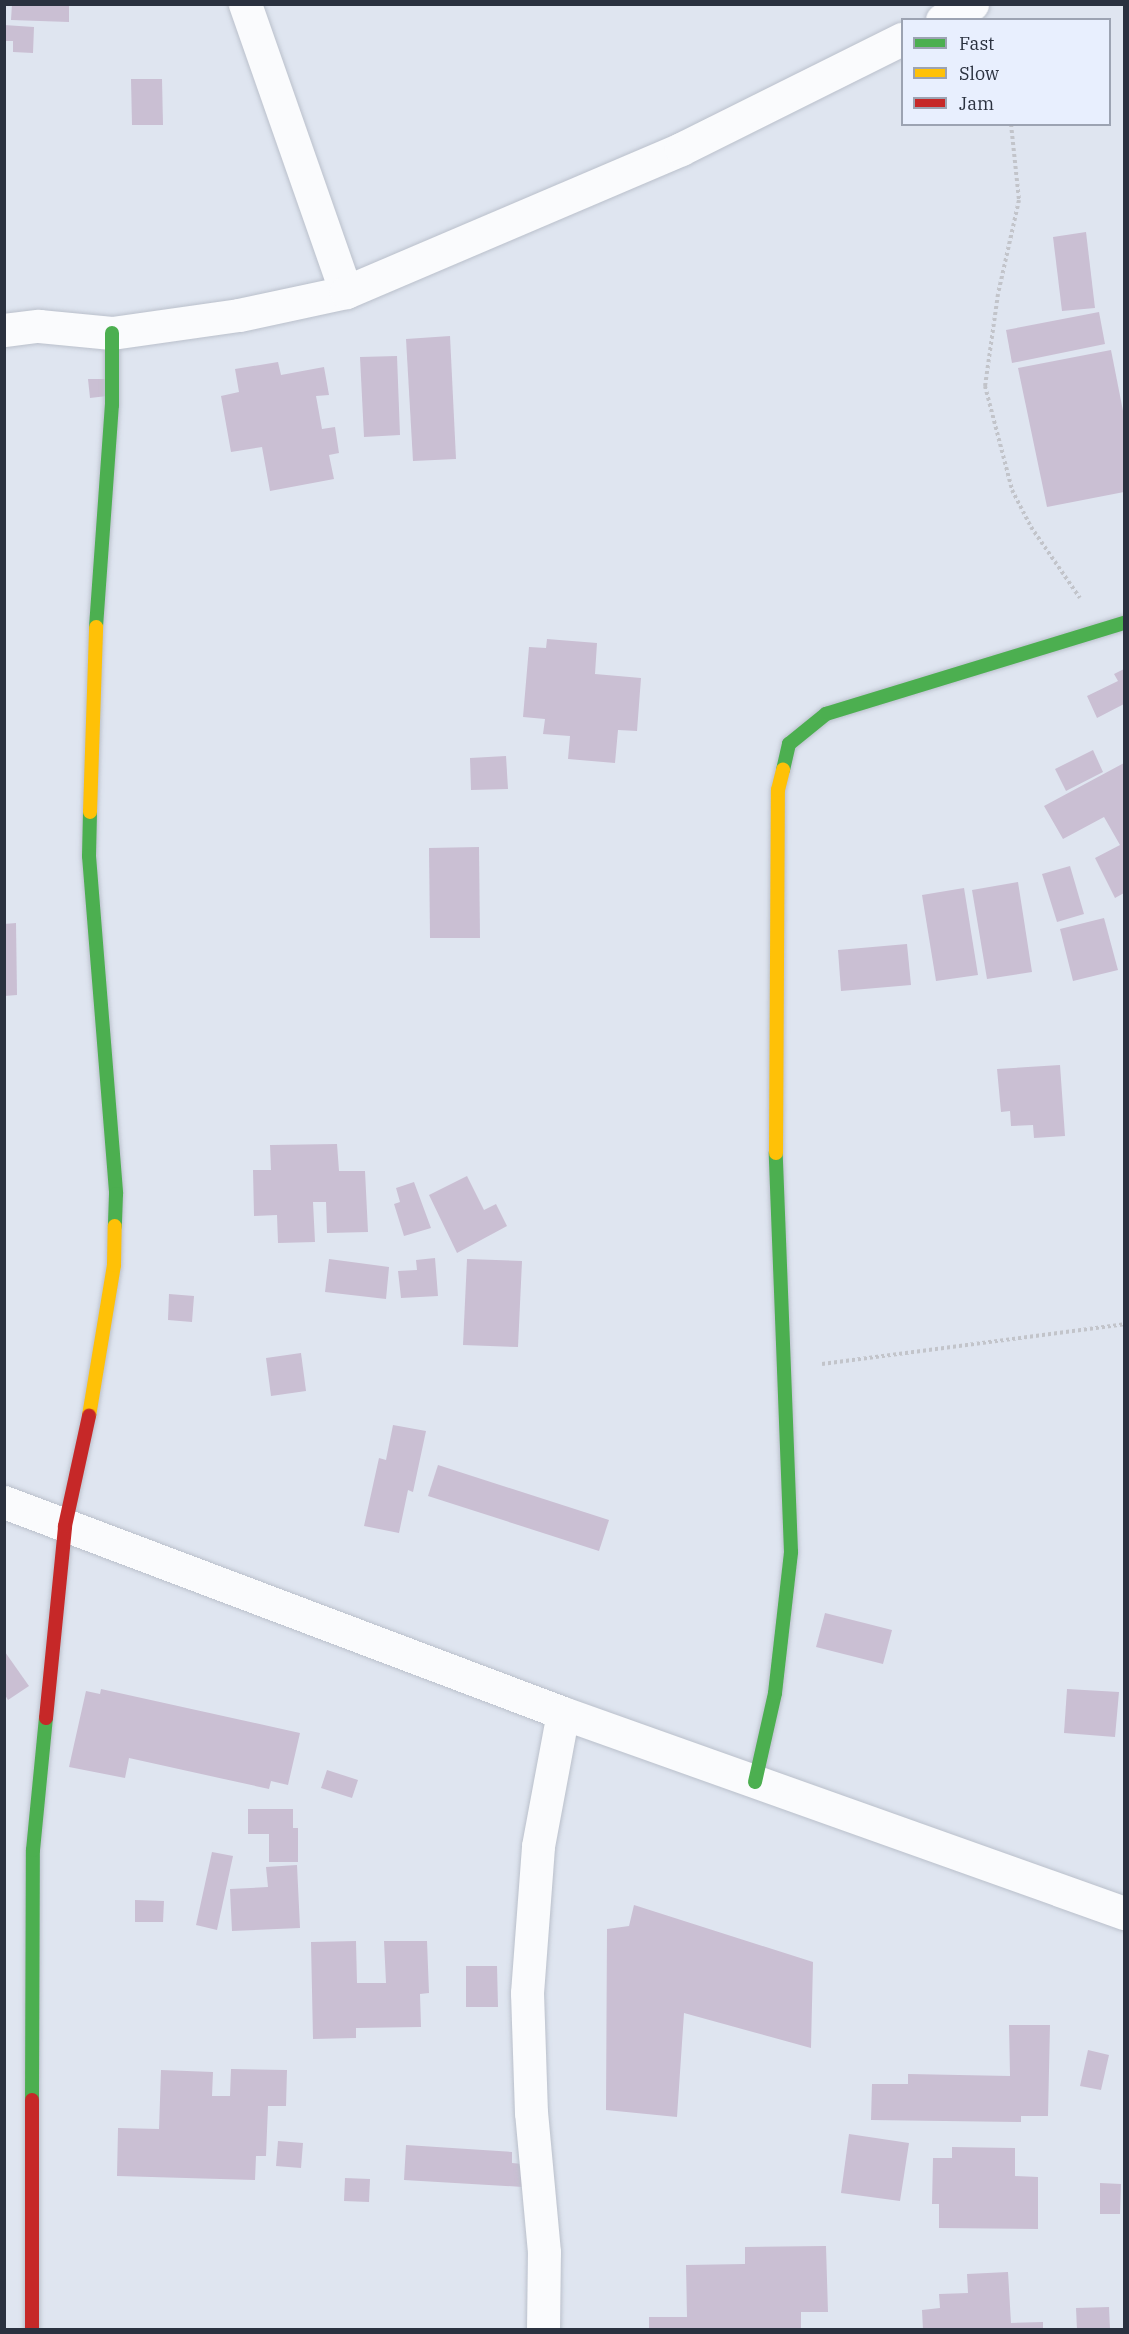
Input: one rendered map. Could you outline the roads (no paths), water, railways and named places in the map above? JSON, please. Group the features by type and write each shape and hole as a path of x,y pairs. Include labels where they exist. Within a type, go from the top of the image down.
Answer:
{"street":[{"path":"245,4 346,292"},
{"path":"946,18 972,4"},
{"path":"4,330 39,326 111,333 239,315 346,292 671,154 901,40"},
{"path":"32,2330 33,1850 65,1526 98,1377 114,1264 116,1194 89,856 93,674 112,405 111,333"},
{"path":"755,1782 775,1693 791,1552 774,1113 778,790 789,744 826,714 1125,624"},
{"path":"4,1502 563,1713 1125,1913"},
{"path":"543,2330 544,2252 531,2114 527,1993 538,1846 563,1713"}]}
